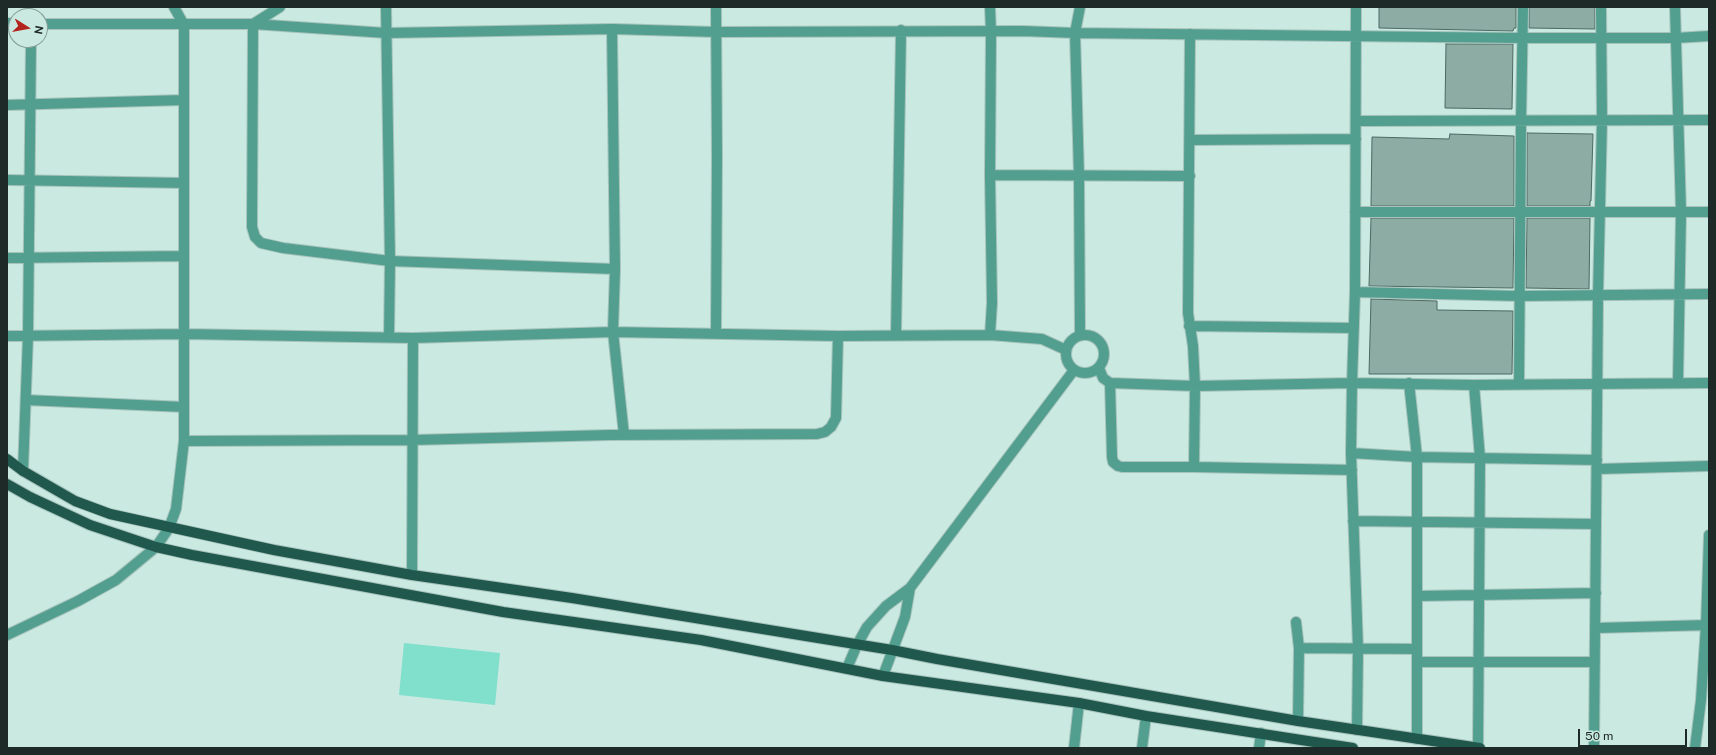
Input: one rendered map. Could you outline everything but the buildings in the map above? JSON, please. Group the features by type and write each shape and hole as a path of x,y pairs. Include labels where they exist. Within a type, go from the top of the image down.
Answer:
{"main road":[{"path":"7,459 23,471 75,501 110,514 274,550 412,575 572,598 892,650 936,659 1298,721 1479,748"},
{"path":"7,484 30,497 90,525 156,547 298,575 503,612 701,640 883,676 1079,703 1146,716 1353,748"}],"street":[{"path":"7,635 78,602 116,580 156,547 169,528 176,509 184,441 184,25 174,7"},
{"path":"253,24 280,7"},
{"path":"386,7 390,261 389,337"},
{"path":"716,7 716,334"},
{"path":"990,7 992,303 990,335"},
{"path":"1080,7 1075,33 1080,176 1080,335"},
{"path":"1356,7 1355,292 1351,454 1358,648 1358,730"},
{"path":"1519,384 1520,121 1523,7"},
{"path":"1594,748 1599,213 1602,120 1601,7"},
{"path":"1675,7 1681,212 1681,293 1678,382"},
{"path":"48,24 253,24 386,33 612,29 716,32 901,30 991,32 1023,31 1075,33 1523,38 1676,38 1709,36"},
{"path":"253,24 252,228 255,237 261,242 282,248 390,261 615,269"},
{"path":"612,29 615,269 613,332 624,435"},
{"path":"896,336 901,30"},
{"path":"1190,34 1188,313 1193,346 1195,386 1194,466"},
{"path":"23,471 28,336 31,48"},
{"path":"7,105 184,100"},
{"path":"1356,121 1709,120"},
{"path":"1190,140 1356,140"},
{"path":"990,175 1190,176"},
{"path":"7,180 184,183"},
{"path":"1355,212 1709,212"},
{"path":"7,258 184,256"},
{"path":"1355,292 1519,296 1681,293 1709,294"},
{"path":"1189,326 1354,328"},
{"path":"7,336 184,334 413,338 613,332 838,336 990,335 1042,339 1066,350"},
{"path":"1080,335 1090,335 1099,340 1104,349 1104,359 1099,368 1092,373 1082,374 1074,370 1069,365 1066,357 1066,350 1071,340 1080,335"},
{"path":"184,441 412,440 624,435 817,434 825,432 831,427 836,418 838,336"},
{"path":"412,575 413,338"},
{"path":"1099,368 1103,378 1110,383 1195,386 1352,383 1474,385 1678,382 1709,383"},
{"path":"847,668 857,645 867,628 886,606 910,588 1074,370"},
{"path":"1110,383 1113,462 1122,467 1194,466 1352,470"},
{"path":"1409,384 1417,457 1417,739"},
{"path":"1474,385 1480,458 1479,748"},
{"path":"26,400 184,407"},
{"path":"1351,454 1480,458 1597,465 1709,466"},
{"path":"1353,521 1596,524"},
{"path":"1695,748 1708,625 1709,535"},
{"path":"883,676 905,617 910,588"},
{"path":"1417,596 1596,593"},
{"path":"1296,622 1299,648 1298,721"},
{"path":"1596,628 1708,625"},
{"path":"1299,648 1417,649"},
{"path":"1417,662 1595,662"},
{"path":"1074,748 1079,703"},
{"path":"1142,748 1146,716"},
{"path":"1259,748 1261,733"}],"green space":[{"path":"404,643 500,653 495,705 399,695"}]}
